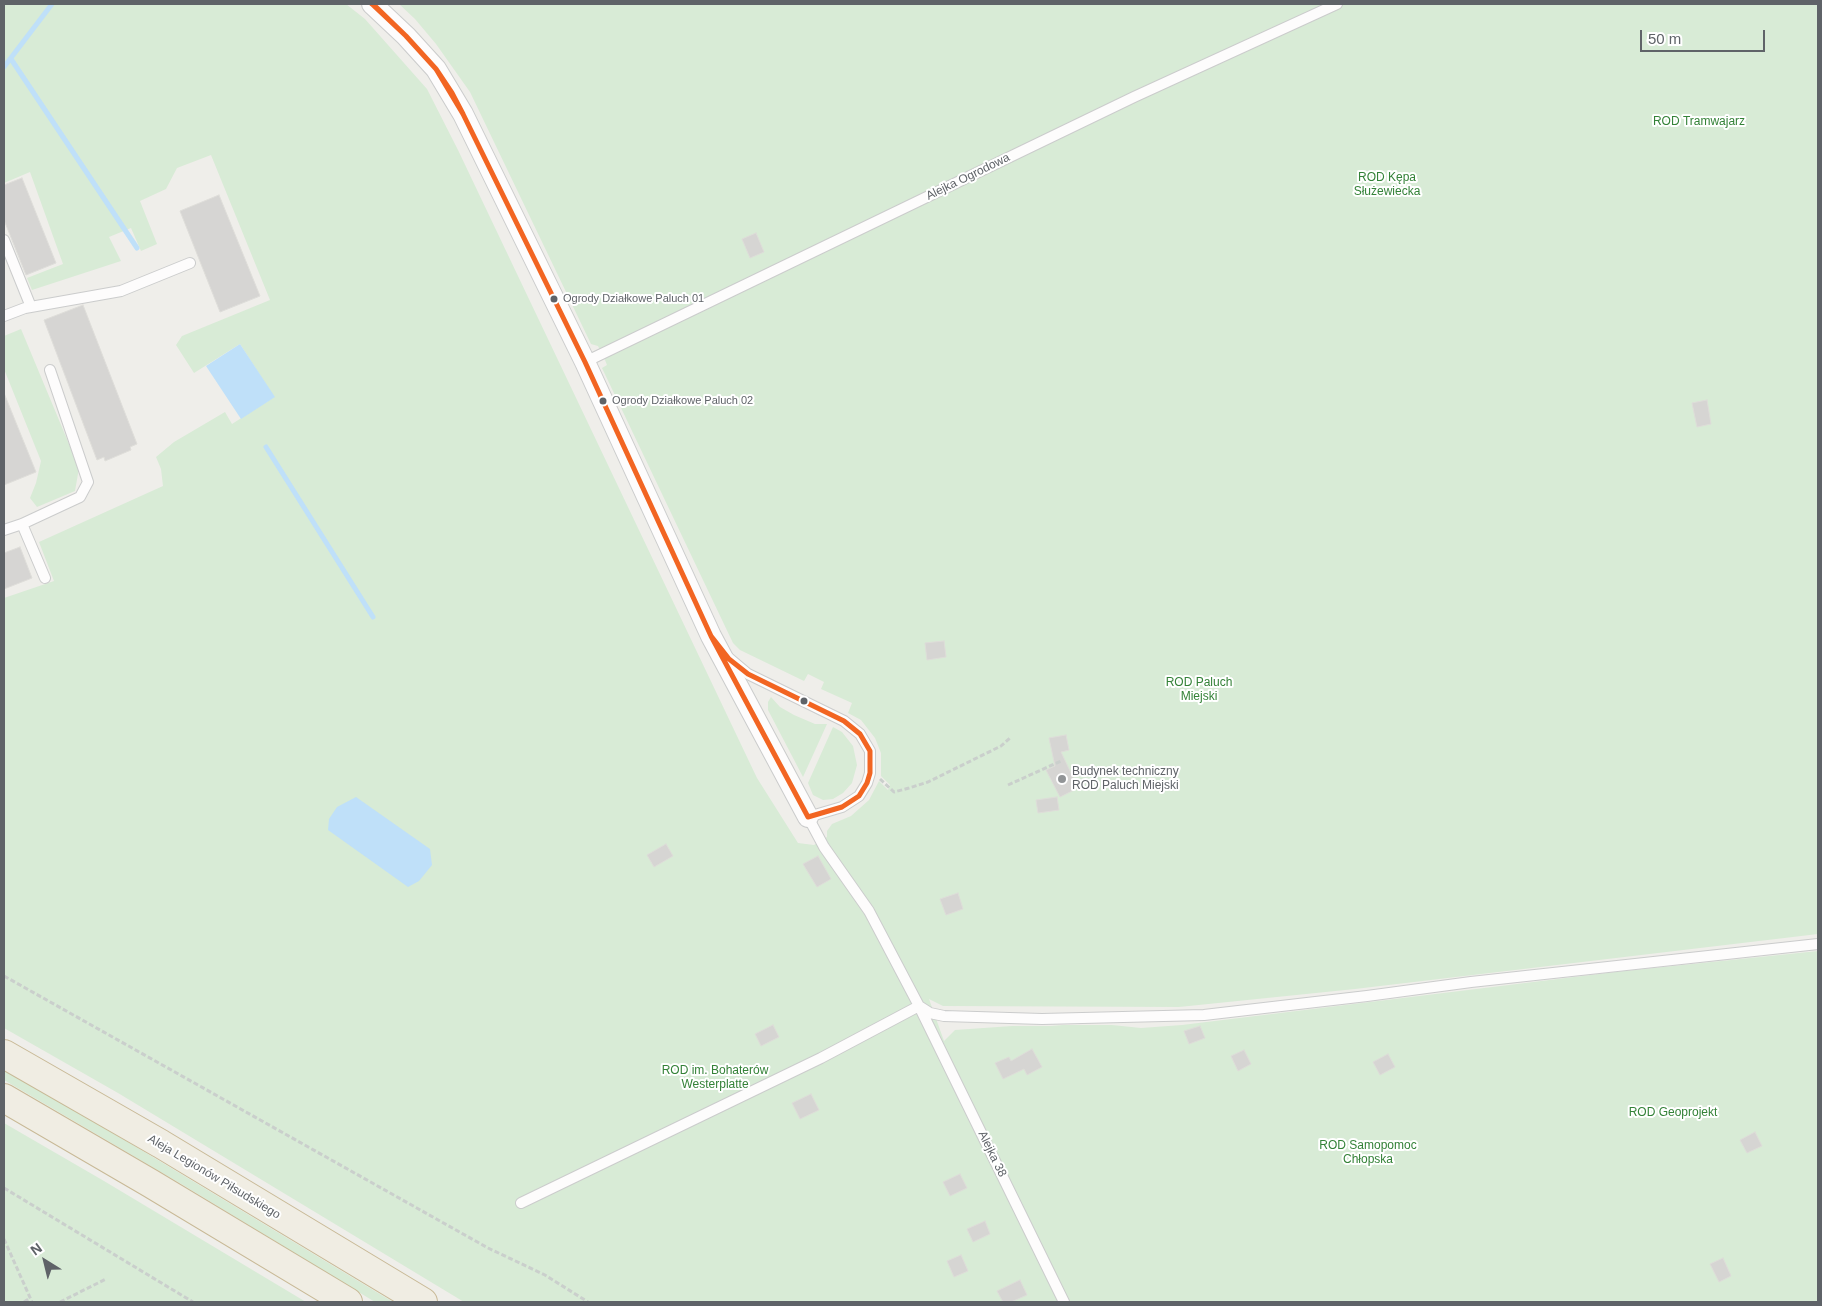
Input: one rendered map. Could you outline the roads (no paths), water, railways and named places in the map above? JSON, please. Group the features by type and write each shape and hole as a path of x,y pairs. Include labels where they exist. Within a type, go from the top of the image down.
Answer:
{"highway":[{"name":"Aleja Legionów Piłsudskiego","path":"4,1054 160,1144 423,1302"},
{"path":"4,1098 348,1302"}],"street":[{"path":"372,4 420,50 452,93 593,358 711,636 808,816"}],"lane":[{"name":"Alejka Ogrodowa","path":"593,358 1117,105 1337,4"},
{"path":"4,240 31,307"},
{"path":"4,316 31,307 121,291 190,264"},
{"path":"4,530 22,524 80,497 88,482 50,370"},
{"path":"22,524 45,578"},
{"path":"711,636 729,658 748,674 844,721 860,734 870,751 870,773 867,783 858,796 842,806 808,816"},
{"name":"Alejka 38","path":"808,816 822,843 869,911 919,1006 1064,1302"},
{"path":"521,1203 803,1066 919,1006 930,1013 944,1016 1051,1019 1204,1015 1471,982 1818,944"}],"water":[{"path":"240,344 275,397 241,419 206,366"},
{"path":"356,797 430,849 432,865 419,881 408,887 328,830 329,819 337,807"}],"waterway":[{"path":"4,67 52,4"},
{"path":"11,59 137,248"},
{"path":"266,447 373,617"}],"place":[{"name":"Ogrody Działkowe Paluch 01","path":"554,299"},
{"name":"Ogrody Działkowe Paluch 02","path":"603,401"},
{"name":"Budynek techniczny ROD Paluch Miejski","path":"1062,779"}],"park label":[{"name":"ROD Tramwajarz","path":"1699,122"},
{"name":"ROD Kępa Służewiecka","path":"1387,185"},
{"name":"ROD Paluch Miejski","path":"1199,690"},
{"name":"ROD im. Bohaterów Westerplatte","path":"715,1078"},
{"name":"ROD Geoprojekt","path":"1673,1113"},
{"name":"ROD Samopomoc Chłopska","path":"1368,1153"}]}
